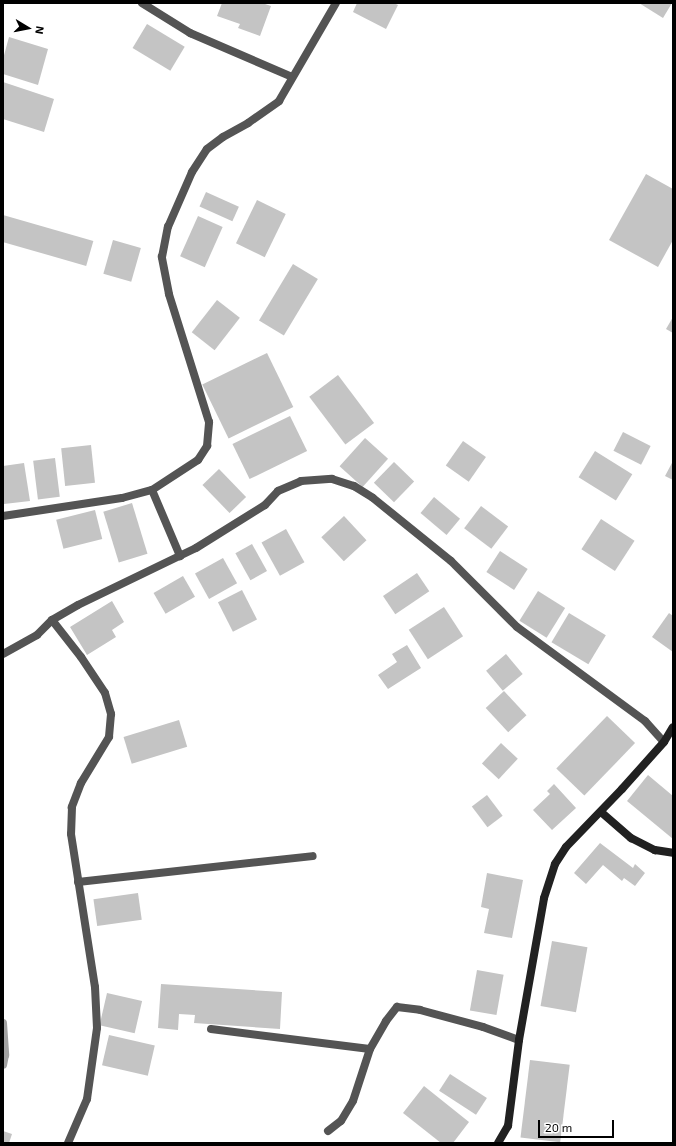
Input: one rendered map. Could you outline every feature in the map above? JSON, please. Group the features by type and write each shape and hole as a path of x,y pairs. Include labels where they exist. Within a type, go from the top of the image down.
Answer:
{"main road":[{"path":"498,1143 508,1126 519,1040 544,898 555,864 566,847 601,812 664,742 673,726"},
{"path":"601,812 631,838 655,850 673,853"}],"street":[{"path":"142,3 190,33 292,77"},
{"path":"3,516 122,498 152,490 198,460 207,446 209,422 169,294 162,257 168,227 192,172 207,149 279,101 336,3"},
{"path":"3,654 37,635 52,620 78,605 196,548 265,505 278,491 301,481 332,479 354,486 373,498 451,561 517,627 645,721 664,742"},
{"path":"152,490 180,556"},
{"path":"52,620 81,657 105,693 111,714 109,737 81,783 72,807 71,834 95,987 97,1028 87,1099 68,1143"},
{"path":"78,882 313,856"},
{"path":"328,1131 341,1121 353,1102 370,1049 386,1020 397,1007 408,1007 483,1027 519,1040"},
{"path":"211,1029 370,1049"}],"building":[{"path":"222,3 262,3 271,6 260,36 238,28 240,24 217,16"},
{"path":"357,3 394,3 398,5 386,29 353,12"},
{"path":"639,3 672,3 663,18"},
{"path":"147,24 185,47 170,71 133,48"},
{"path":"9,37 48,49 38,85 3,74 3,59"},
{"path":"3,82 54,99 44,132 3,119"},
{"path":"646,174 673,189 673,240 658,267 609,240"},
{"path":"206,192 239,207 232,221 199,207"},
{"path":"257,200 286,214 265,257 236,243"},
{"path":"3,215 93,241 86,266 3,242"},
{"path":"198,216 223,227 205,267 180,256"},
{"path":"113,240 141,248 131,282 103,274"},
{"path":"293,264 318,279 284,336 259,321"},
{"path":"217,300 240,318 215,350 192,332"},
{"path":"673,317 673,333 666,329"},
{"path":"267,353 293,407 229,438 202,385"},
{"path":"338,375 374,423 345,445 309,397"},
{"path":"290,416 307,451 250,479 232,444"},
{"path":"623,432 651,446 641,465 613,451"},
{"path":"365,438 388,459 363,487 340,466"},
{"path":"463,441 486,457 469,482 446,466"},
{"path":"91,445 95,483 65,486 61,448"},
{"path":"595,451 632,474 616,501 579,477"},
{"path":"55,458 60,497 38,499 33,461"},
{"path":"673,461 673,480 665,476"},
{"path":"394,462 414,481 394,502 374,483"},
{"path":"24,463 30,501 4,504 3,466"},
{"path":"219,469 246,497 230,513 202,485"},
{"path":"434,497 460,519 447,535 421,513"},
{"path":"132,503 147,554 119,562 103,512"},
{"path":"481,506 508,526 491,549 464,528"},
{"path":"95,510 102,539 63,549 56,520"},
{"path":"344,516 367,540 344,561 321,537"},
{"path":"601,519 635,541 615,571 581,549"},
{"path":"286,529 304,562 280,576 262,543"},
{"path":"252,544 267,571 250,580 235,553"},
{"path":"500,551 528,569 514,590 486,572"},
{"path":"223,558 237,583 209,599 195,574"},
{"path":"417,573 429,591 395,614 383,596"},
{"path":"183,576 195,597 166,614 154,593"},
{"path":"242,590 257,619 233,632 218,602"},
{"path":"538,591 565,608 547,638 519,621"},
{"path":"112,601 124,622 112,630 116,637 87,655 70,627"},
{"path":"444,607 463,636 428,659 409,630"},
{"path":"569,613 606,635 588,664 551,642"},
{"path":"669,613 673,616 673,652 652,637"},
{"path":"407,645 421,668 388,689 378,675 397,662 392,654"},
{"path":"506,654 523,674 503,691 486,671"},
{"path":"504,691 527,715 508,732 486,708"},
{"path":"607,716 635,743 584,796 556,769"},
{"path":"179,720 187,747 132,764 124,737"},
{"path":"501,743 518,759 499,779 482,763"},
{"path":"648,775 673,796 673,839 627,801"},
{"path":"554,784 576,808 552,830 533,810 550,794 547,791"},
{"path":"487,795 503,816 487,827 472,806"},
{"path":"600,843 633,868 635,864 645,873 635,886 624,878 622,881 603,865 586,884 574,873"},
{"path":"487,873 523,880 512,938 484,933 489,909 481,907"},
{"path":"138,893 142,920 97,926 93,899"},
{"path":"552,941 587,947 576,1012 541,1006"},
{"path":"477,970 504,975 496,1015 470,1010"},
{"path":"161,984 282,992 280,1029 194,1023 195,1015 179,1014 178,1030 158,1028"},
{"path":"107,993 142,1001 135,1033 100,1025"},
{"path":"109,1035 155,1046 148,1076 102,1065"},
{"path":"530,1060 570,1065 560,1142 520,1137"},
{"path":"450,1074 487,1098 476,1115 439,1091"},
{"path":"424,1086 469,1122 453,1143 441,1143 403,1113"},
{"path":"3,1131 12,1134 9,1143 3,1143"}],"waterway":[{"path":"3,1023 5,1055 3,1065"}]}
